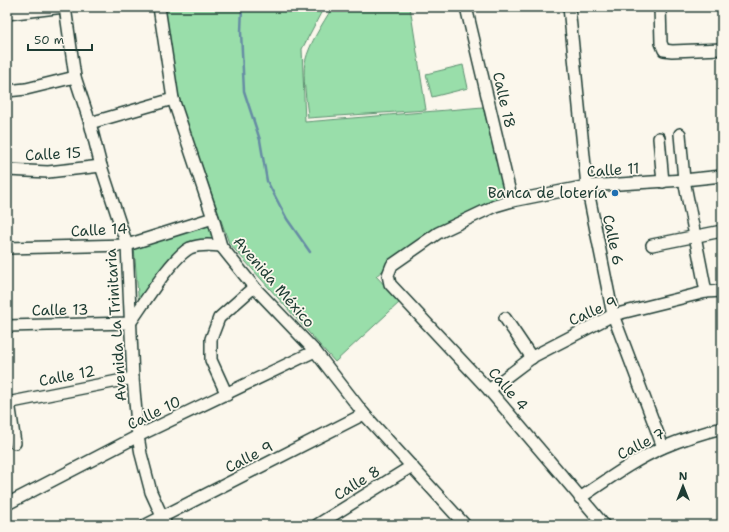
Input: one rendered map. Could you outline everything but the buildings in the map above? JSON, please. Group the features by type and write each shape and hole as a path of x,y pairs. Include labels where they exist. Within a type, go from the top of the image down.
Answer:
{"street":[{"path":"7,14 65,7"},
{"name":"Avenida La Trinitaria","path":"65,7 75,77 90,122 101,166 127,245 133,378 138,436 145,472 151,492 163,521"},
{"name":"Avenida México","path":"159,7 173,100 221,246 254,287 315,351 364,414 412,466 459,523"},
{"name":"Calle 18","path":"466,7 512,201"},
{"name":"Calle 6","path":"569,7 586,186 613,315 663,447"},
{"path":"660,7 661,43 664,50 722,49"},
{"path":"7,92 75,77"},
{"path":"90,122 173,100"},
{"path":"680,134 684,180 706,292"},
{"path":"659,138 663,182"},
{"name":"Calle 15","path":"7,170 48,172 101,166"},
{"name":"Calle 11","path":"388,275 392,265 438,233 495,206 512,201 586,186 663,182 722,176"},
{"name":"Calle 14","path":"7,248 127,245 213,218"},
{"path":"652,245 722,231"},
{"path":"130,324 171,265 190,248 206,244 221,246"},
{"name":"Calle 4","path":"388,275 390,284 489,390 604,525"},
{"path":"227,394 211,360 211,339 219,318 254,287"},
{"name":"Calle 9","path":"489,390 532,358 613,315 706,292 722,291"},
{"path":"505,318 532,358"},
{"name":"Calle 13","path":"7,326 130,324"},
{"name":"Calle 10","path":"7,504 138,436 315,351"},
{"name":"Calle 12","path":"8,402 133,378"},
{"path":"8,402 15,443"},
{"name":"Calle 9","path":"146,525 163,521 364,414"},
{"name":"Calle 7","path":"580,498 630,465 663,447 722,428"},
{"name":"Calle 8","path":"317,525 412,466"}],"green space":[{"path":"164,7 329,7 323,9 302,49 305,122 483,107 506,197 429,233 376,276 400,302 335,362 229,243 178,98"},
{"path":"410,7 426,110 308,118 304,82 305,62 317,34 332,8"},
{"path":"463,65 468,88 432,97 426,74"},
{"path":"213,222 223,244 187,247 140,318 134,247"}],"waterway":[{"path":"242,7 241,32 244,91 260,140 267,181 287,219 310,252"}],"place":[{"name":"Banca de lotería","path":"615,193"}]}
